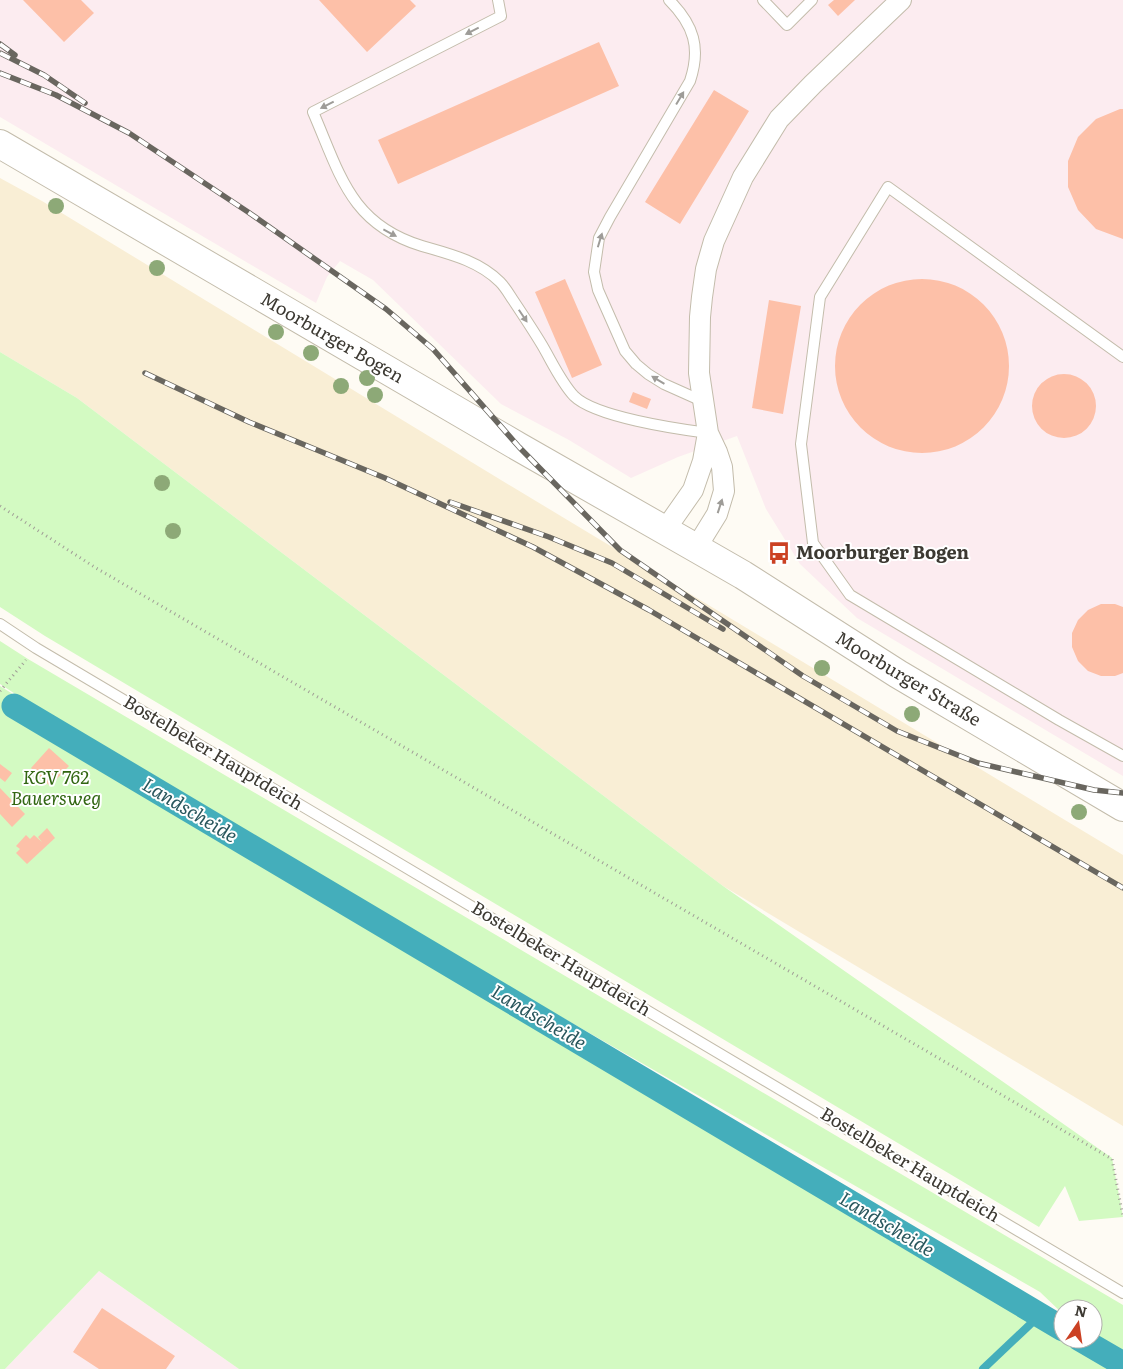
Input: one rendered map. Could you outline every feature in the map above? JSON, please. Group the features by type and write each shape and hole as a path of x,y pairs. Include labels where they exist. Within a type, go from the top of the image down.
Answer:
{"main road":[{"name":"Moorburger Bogen","path":"0,144 519,447 665,530"},
{"name":"Moorburger Straße","path":"665,530 742,575 898,674 1123,807"}],"street":[{"path":"696,548 717,514 724,491 722,467 708,433 699,373 700,317 706,269 714,241 743,177 779,119 901,0"},
{"path":"665,530 693,490 703,461 708,433"}],"lane":[{"path":"498,0 501,16 314,112 346,190 360,210 382,229 404,240 478,264 501,282 564,383 574,396 583,403 596,409 675,429 708,433"},
{"path":"669,0 683,16 692,32 696,64 690,81 599,238 594,272 598,290 625,351 648,374 664,384 702,400"},
{"path":"763,0 787,25 812,0"},
{"path":"1123,357 888,187 820,297 801,444 813,544 850,595 1059,720 1123,756"},
{"name":"Bostelbeker Hauptdeich","path":"0,624 36,648 1123,1293"}],"path":[{"path":"0,506 96,568 1112,1158 1123,1217"},
{"path":"0,691 36,648"}],"shaded area":[{"path":"0,0 1123,0 1123,776 857,618 800,564 766,509 737,436 678,457 631,478 569,440 501,404 373,280 340,261 327,277 316,303 0,117"},
{"path":"0,178 42,201 1123,855 1123,1126 723,886 77,398 0,352"},
{"path":"99,1271 239,1369 5,1369"}],"green space":[{"path":"0,352 77,398 723,886 1112,1158 1123,1217 1079,1221 1065,1186 1039,1227 45,636 0,607"},
{"name":"KGV 762 Bauersweg","path":"0,641 1123,1305 1123,1369 1101,1349 1103,1349 1103,1299 1053,1299 1053,1304 1040,1292 144,777 135,788 1053,1330 1053,1349 1086,1349 1120,1369 239,1369 99,1271 5,1369 0,1369 0,686 69,729 0,684"}],"building":[{"path":"23,0 81,0 94,13 64,42"},
{"path":"319,0 410,0 416,6 367,52"},
{"path":"834,0 855,0 838,16 828,5"},
{"path":"599,42 619,86 398,184 378,140"},
{"path":"714,90 749,111 680,224 645,202"},
{"path":"1123,109 1123,239 1096,229 1078,210 1068,187 1068,161 1078,137 1096,119"},
{"path":"565,279 602,365 572,378 535,292"},
{"path":"922,279 939,281 963,289 989,311 999,325 1005,341 1009,366 1007,383 999,407 977,433 963,443 947,449 922,453 905,451 881,443 855,421 845,407 839,391 835,366 837,349 845,325 867,299 881,289 897,283"},
{"path":"769,300 801,306 783,414 752,408"},
{"path":"1058,374 1070,374 1087,383 1094,394 1096,406 1094,418 1087,429 1070,438 1058,438 1046,433 1037,424 1032,412 1032,400 1037,388 1046,379"},
{"path":"633,392 651,399 647,409 629,402"},
{"path":"1101,604 1115,604 1123,607 1123,673 1115,676 1101,676 1088,671 1078,661 1072,647 1072,633 1078,620 1088,610"},
{"path":"49,748 69,766 50,786 31,768"},
{"path":"0,764 12,773 5,782 0,778"},
{"path":"0,788 25,814 12,827 0,814"},
{"path":"47,828 55,838 27,864 16,853 20,849 16,846 26,835 30,839 34,835 42,842 38,837"},
{"path":"102,1308 175,1356 166,1369 99,1369 73,1352"}],"waterway":[{"name":"Landscheide","path":"14,706 1053,1323"},
{"path":"983,1369 1040,1315"},
{"name":"Landscheide","path":"1097,1349 1123,1364"}],"railway":[{"path":"0,44 15,55"},
{"path":"0,53 44,75 85,103"},
{"path":"0,73 56,95 129,133 248,212 386,309 433,349 519,447 620,550 803,676 897,731 978,763 1094,790 1123,793"},
{"path":"145,373 249,422 385,478 533,547 649,610 1123,888"},
{"path":"450,502 549,537 612,563 723,629"}],"place":[{"name":"Moorburger Bogen","path":"779,553"}]}
